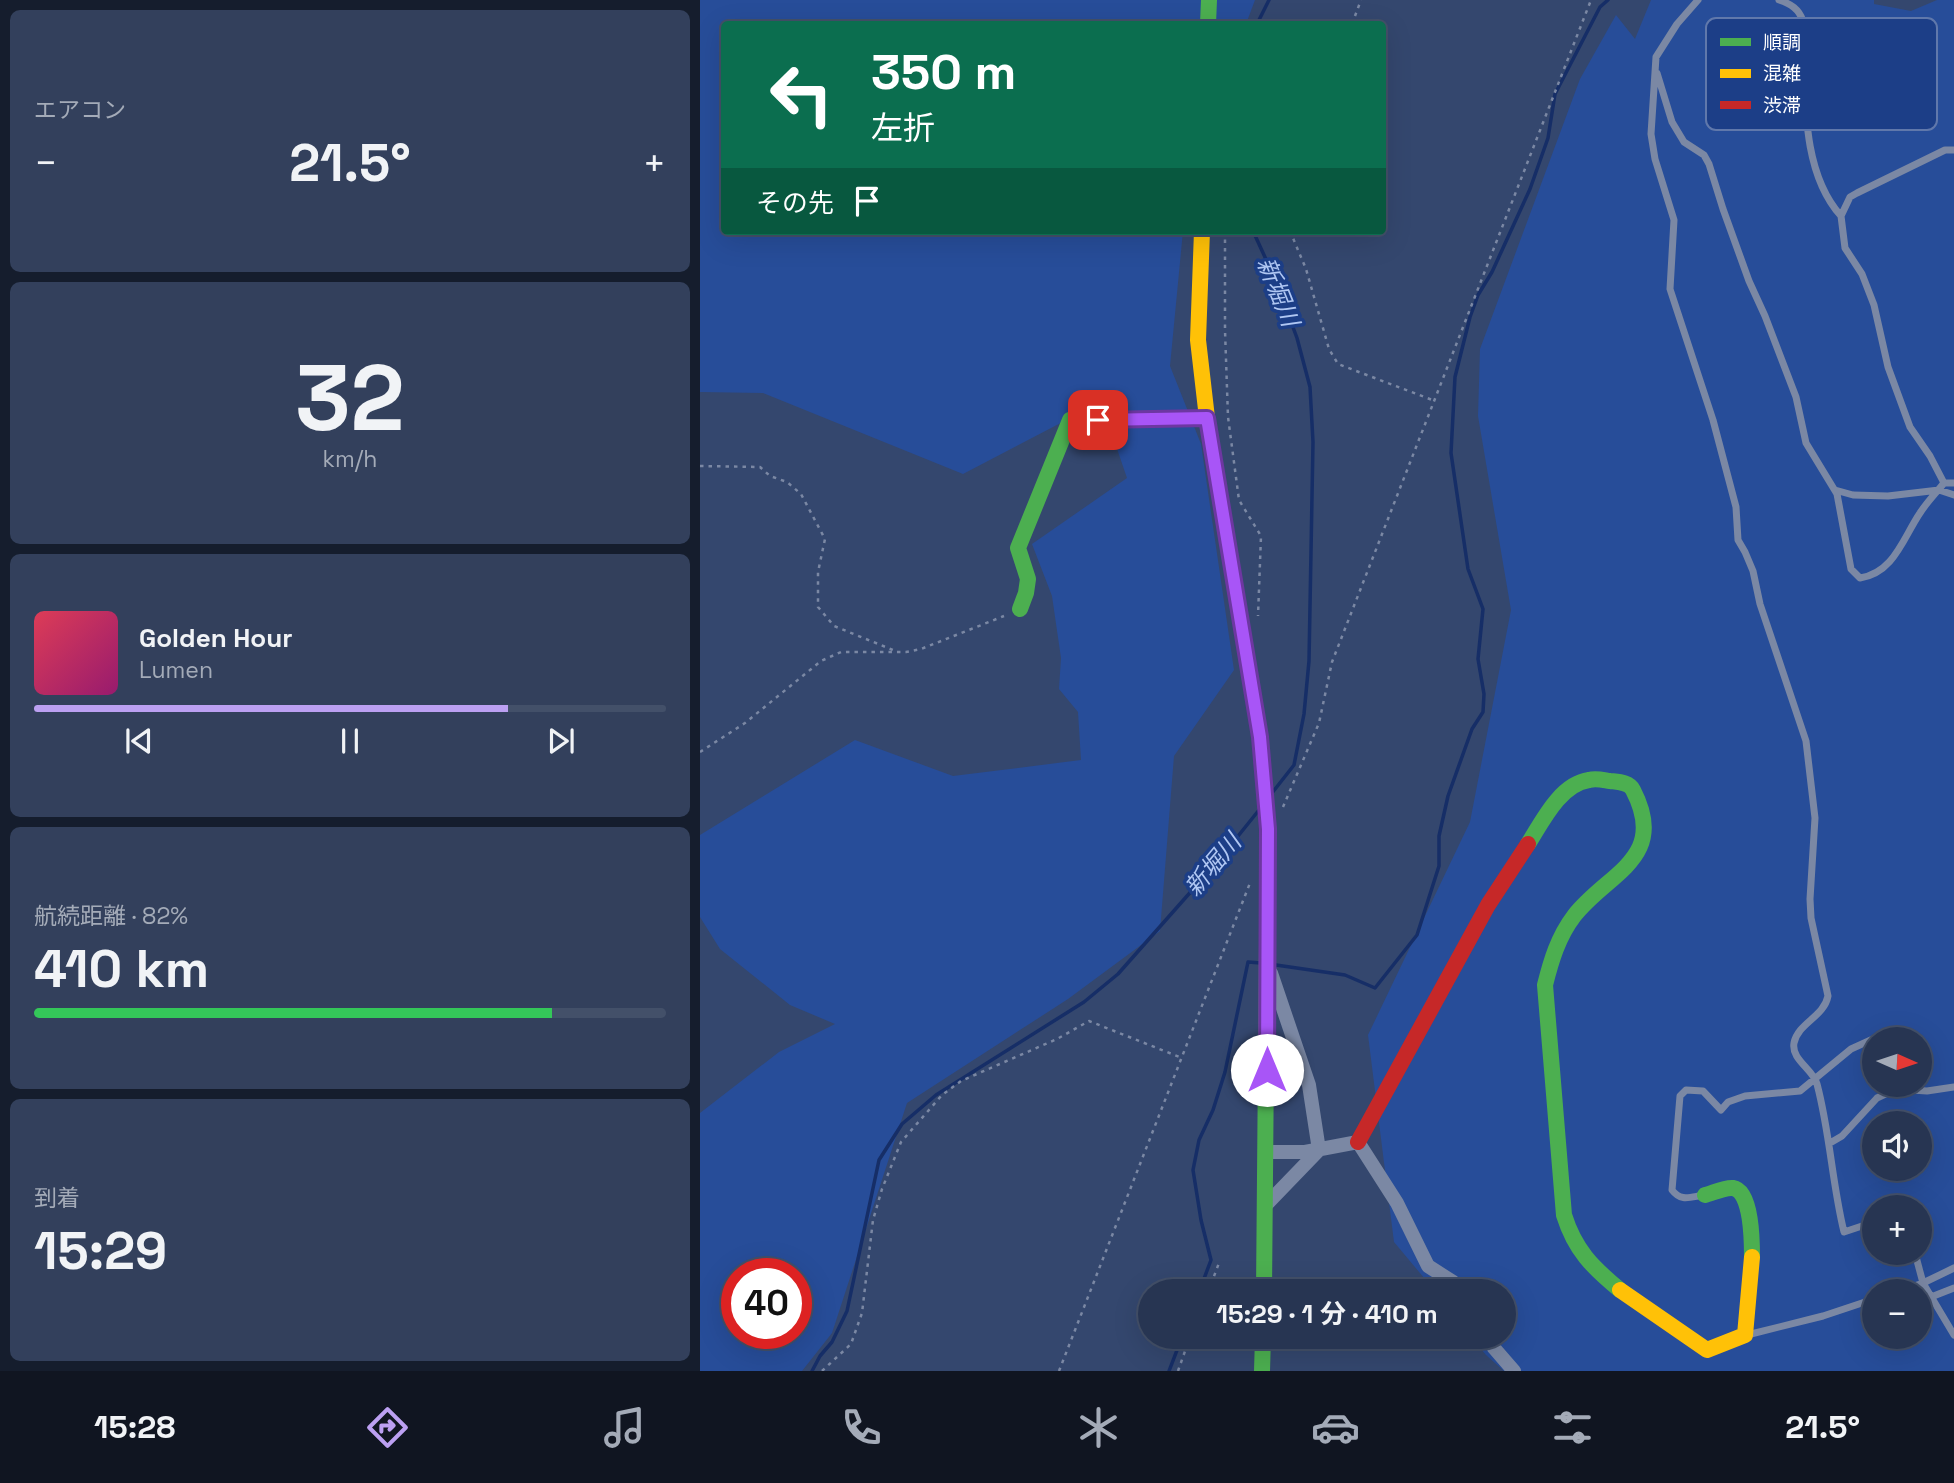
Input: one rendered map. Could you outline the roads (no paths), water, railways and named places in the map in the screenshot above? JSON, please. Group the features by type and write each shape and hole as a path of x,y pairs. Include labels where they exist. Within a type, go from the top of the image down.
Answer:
{"street":[{"path":"1208,21 1209,0"},
{"path":"1202,235 1198,340 1207,418 1260,737 1268,829 1264,1279"},
{"path":"1020,609 1027,596 1028,569 1018,548 1070,420 1207,418"},
{"path":"1266,1152 1304,1152 1358,1142 1488,905 1546,816 1571,786 1580,782 1591,779 1623,782 1632,788 1643,814 1643,841 1638,855 1574,916 1553,953 1545,985 1564,1215 1571,1238 1603,1277 1707,1350 1745,1335 1753,1234 1739,1191 1731,1188 1705,1195"},
{"path":"1268,962 1309,1085 1319,1150"},
{"path":"1358,1142 1397,1203 1428,1266 1448,1279"},
{"path":"1265,1206 1319,1150"},
{"path":"1262,1371 1263,1349"},
{"path":"1495,1349 1514,1371"}],"lane":[{"path":"1698,0 1677,24 1656,57 1651,134 1655,159 1674,220 1670,289 1713,420 1737,507 1738,540 1752,570 1760,604 1806,741 1815,818 1811,918 1828,996 1827,1004 1799,1033 1794,1043 1799,1059 1816,1078 1830,1143 1836,1201 1844,1232 1862,1226"},
{"path":"1780,0 1793,5 1801,18"},
{"path":"1655,69 1672,122 1684,142 1704,155 1709,164 1749,281 1796,397 1806,443 1835,490 1851,569 1860,578 1871,577 1883,570 1894,558 1922,510 1944,483"},
{"path":"1807,130 1821,182 1841,216 1845,248 1862,274 1874,305 1888,367 1910,427 1944,483"},
{"path":"1841,216 1850,197 1945,150 1954,150"},
{"path":"1944,483 1954,483"},
{"path":"1835,490 1853,495 1888,496 1939,490 1954,495"},
{"path":"1705,1195 1684,1198 1678,1197 1672,1190 1680,1096 1686,1090 1703,1091 1721,1110 1728,1102 1745,1096 1800,1091 1851,1049 1862,1044"},
{"path":"1830,1143 1842,1136 1877,1098 1896,1089 1927,1091 1954,1087"},
{"path":"1931,1279 1954,1268"},
{"path":"1932,1297 1954,1288"},
{"path":"1932,1299 1954,1335"},
{"path":"1745,1335 1823,1316 1862,1303"}],"waterway":[{"name":"新堀川","path":"1258,21 1269,0"},
{"path":"1276,965 1345,975 1375,988 1417,935 1439,866 1439,836 1448,796 1472,729 1483,712 1484,694 1478,659 1483,609 1468,569 1451,453 1455,377 1478,295 1492,272 1530,189 1548,138 1555,94 1600,7 1608,0"},
{"name":"新堀川","path":"1255,235 1297,338 1310,387 1313,442 1309,661 1304,714 1294,765 1272,793"},
{"name":"新堀川","path":"812,1371 832,1342 847,1311 879,1160 902,1124 936,1095 1084,1002 1118,974 1218,861 1259,810"},
{"path":"1204,1279 1211,1260 1193,1170 1199,1140 1213,1110 1225,1072 1248,962 1261,963"},
{"path":"1169,1371 1177,1349"}]}
